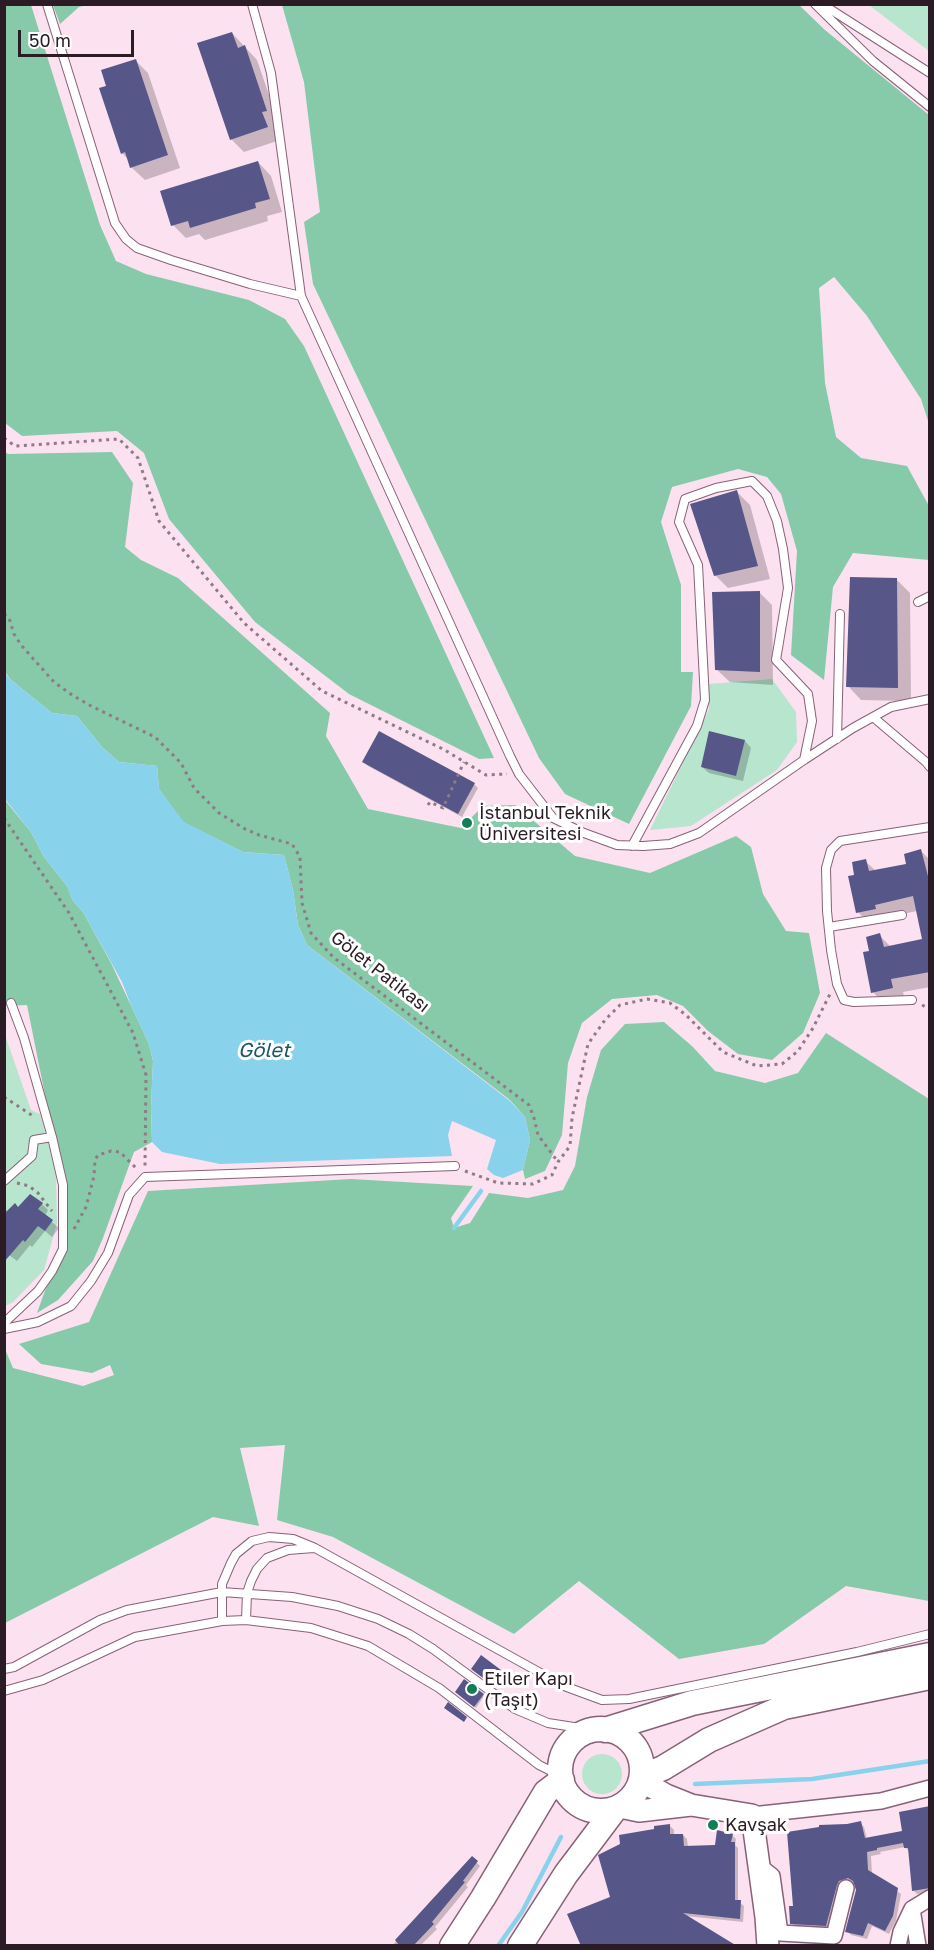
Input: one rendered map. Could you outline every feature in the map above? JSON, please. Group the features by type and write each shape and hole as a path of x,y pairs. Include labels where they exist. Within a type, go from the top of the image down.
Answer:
{"main road":[{"path":"618,1808 606,1811 587,1808 571,1797 561,1778 561,1764 568,1747 581,1735 692,1703 930,1655"},
{"path":"641,1779 709,1740 784,1707 930,1677"},
{"path":"520,1946 566,1874 618,1808 637,1791 641,1779 640,1758 631,1742 614,1732 599,1730"},
{"path":"452,1946 546,1792 561,1778"}],"street":[{"path":"641,1779 666,1795 691,1805 752,1815 880,1801 930,1788"},
{"path":"618,1808 639,1811 691,1805"},
{"path":"752,1815 768,1946"},
{"path":"759,1864 772,1876 780,1934 834,1935 846,1888"},
{"path":"898,1946 901,1932 912,1909 930,1898"},
{"path":"912,1909 918,1946"}],"lane":[{"path":"46,4 112,213 126,239 137,248 171,260 250,284 301,296"},
{"path":"252,4 271,73 301,296 519,774 554,818 584,833 617,844 632,846 670,844 699,833 804,760 873,717 891,707 930,699"},
{"path":"814,4 873,61 928,103"},
{"path":"822,4 930,74"},
{"path":"632,846 697,726 705,700 698,565 679,522 685,499 716,488 752,481 767,496 777,521 788,588 776,660 808,694 812,721 804,760"},
{"path":"918,602 930,596"},
{"path":"837,738 840,615"},
{"path":"873,717 930,767"},
{"path":"912,1000 854,1002 844,1000 837,984 829,927 826,868 831,850 840,842 930,827"},
{"path":"829,927 902,915"},
{"path":"4,1323 38,1291 52,1271 63,1249 64,1228 63,1185 52,1137 24,1038 11,1003"},
{"path":"9,1182 32,1156 34,1140 52,1137"},
{"path":"4,1329 38,1322 71,1306 91,1281 108,1253 129,1195 144,1177 455,1166"},
{"path":"222,1621 222,1584 236,1554 252,1541 269,1537 293,1539 315,1548 564,1686 602,1700 629,1699 857,1652 930,1634"},
{"path":"246,1620 247,1593 257,1569 267,1558 288,1550 315,1548"},
{"path":"4,1669 14,1667 100,1620 127,1610 222,1592 292,1597 327,1604 378,1619 433,1649 515,1708 548,1723 599,1730"},
{"path":"4,1691 43,1680 135,1637 222,1621 246,1620 311,1628 368,1646 440,1688 539,1765 561,1778"}],"path":[{"path":"4,438 15,446 119,439 138,458 159,521 244,623 322,691 443,749 486,775 519,774"},
{"name":"Gölet Patikası","path":"4,614 9,618 14,634 21,645 54,682 91,706 155,737 181,763 194,788 219,813 252,832 292,844 300,857 302,903 311,933 333,957 529,1105 538,1135 558,1162"},
{"path":"428,805 430,802 443,808 464,762"},
{"path":"4,818 69,913 134,1033 146,1075 144,1177"},
{"path":"455,1166 473,1175 498,1182 534,1184 552,1174 570,1146 572,1118 588,1044 605,1020 620,1005 647,999 670,1003 686,1015 723,1052 757,1066 782,1064 798,1051 813,1028 830,993"},
{"path":"4,1097 33,1115 52,1137"},
{"path":"9,1182 29,1186 38,1193 69,1234 86,1207 98,1155 111,1151 120,1152 144,1177"}],"green space":[{"path":"5,4 31,5 100,225 116,261 146,274 249,300 285,319 304,346 494,758 479,759 349,694 255,622 169,519 144,453 117,431 22,436 5,423"},
{"path":"53,4 87,5 79,7 60,24"},
{"path":"282,5 799,5 825,30 929,115 929,424 921,399 867,316 834,277 819,288 825,383 836,437 861,458 907,466 929,506 929,560 853,553 833,587 824,680 791,655 797,551 781,494 767,477 738,469 672,487 661,522 681,585 681,672 693,672 691,706 629,824 565,794 539,758 313,284 304,222 320,212 304,82"},
{"path":"869,5 929,5 929,51"},
{"path":"5,452 8,454 112,452 133,483 125,547 141,560 178,578 330,713 326,736 368,809 461,828 483,806 515,805 575,856 650,873 736,836 751,847 763,894 786,931 809,933 820,993 803,1033 772,1060 738,1054 708,1031 683,1006 657,995 612,999 582,1023 568,1063 562,1135 545,1171 525,1179 523,1170 530,1140 525,1117 510,1100 307,945 298,925 293,890 284,855 243,852 183,822 159,789 157,766 119,762 102,747 77,716 52,713 11,680 5,672"},
{"path":"772,679 796,712 797,742 777,770 691,826 650,830 709,709 709,684"},
{"path":"4,799 31,832 44,857 67,886 73,901 83,912 111,963 149,1044 153,1061 152,1142 134,1152 93,1261 58,1300 37,1313 52,1271 63,1249 63,1185 27,1005 5,1006"},
{"path":"664,1022 693,1047 715,1071 765,1083 798,1073 826,1033 929,1099 929,1601 846,1586 764,1644 679,1659 579,1581 514,1634 333,1537 277,1520 285,1445 240,1448 259,1526 213,1517 5,1623 5,1349 13,1368 83,1386 114,1375 110,1365 92,1373 41,1364 19,1344 89,1322 148,1191 351,1179 473,1186 451,1218 454,1228 470,1223 489,1193 528,1198 563,1190 575,1166 587,1097 601,1050 625,1024"},
{"path":"4,1032 31,1110 40,1114 56,1172 57,1223 44,1270 13,1302 5,1306"},
{"path":"602,1754 610,1755 616,1760 621,1766 621,1782 616,1788 610,1793 602,1794 594,1793 588,1788 583,1782 582,1774 583,1766 588,1760 594,1755"}],"water":[{"name":"Gölet","path":"4,672 52,713 77,716 102,747 119,762 157,766 159,789 184,822 243,852 284,855 293,890 298,925 307,945 510,1101 525,1117 530,1140 523,1170 503,1178 494,1175 487,1169 496,1140 452,1121 448,1135 452,1156 220,1164 162,1152 152,1142 153,1061 149,1044 122,982 83,912 73,901 67,886 44,857 31,832 5,799"}],"building":[{"path":"232,32 238,48 245,45 267,111 262,112 268,127 230,140 197,43"},
{"path":"136,59 168,155 130,168 125,152 121,154 99,88 106,86 101,70"},
{"path":"258,161 270,199 255,203 256,208 190,228 188,221 171,226 160,191"},
{"path":"737,490 758,566 714,576 690,504"},
{"path":"850,577 897,578 898,688 846,687"},
{"path":"760,591 760,672 715,670 712,592"},
{"path":"379,731 475,783 458,814 362,762"},
{"path":"709,731 745,740 736,776 701,767"},
{"path":"921,849 930,884 930,972 891,979 893,988 871,993 863,952 869,951 866,937 880,933 884,947 922,939 913,896 875,905 876,909 856,913 848,876 854,875 852,862 866,859 869,871 906,864 904,854"},
{"path":"30,1194 43,1203 38,1209 53,1220 45,1231 38,1226 4,1262 4,1214 15,1203 18,1207"},
{"path":"481,1655 501,1670 491,1684 471,1669"},
{"path":"464,1679 484,1694 474,1707 455,1692"},
{"path":"448,1702 467,1717 464,1722 444,1708"},
{"path":"930,1806 930,1888 912,1891 908,1848 904,1848 903,1843 867,1852 868,1870 898,1888 893,1916 885,1931 868,1923 863,1936 845,1932 856,1890 853,1881 848,1878 839,1881 837,1885 826,1926 790,1924 789,1906 793,1906 787,1832 819,1827 819,1825 861,1821 865,1838 902,1831 899,1812"},
{"path":"670,1824 670,1834 683,1834 684,1846 715,1845 717,1830 733,1834 731,1842 735,1842 735,1900 741,1900 740,1919 683,1913 737,1946 581,1946 567,1914 610,1897 598,1855 620,1844 619,1835"},
{"path":"472,1856 478,1861 463,1881 465,1882 432,1922 434,1924 413,1946 400,1946 395,1940"}],"waterway":[{"path":"454,1228 481,1191"},
{"path":"695,1784 812,1779 930,1761"},
{"path":"498,1946 522,1912 561,1837"}],"place":[{"name":"İstanbul Teknik Üniversitesi","path":"467,823"},
{"name":"Etiler Kapı (Taşıt)","path":"472,1689"},
{"name":"Kavşak","path":"713,1825"}]}
